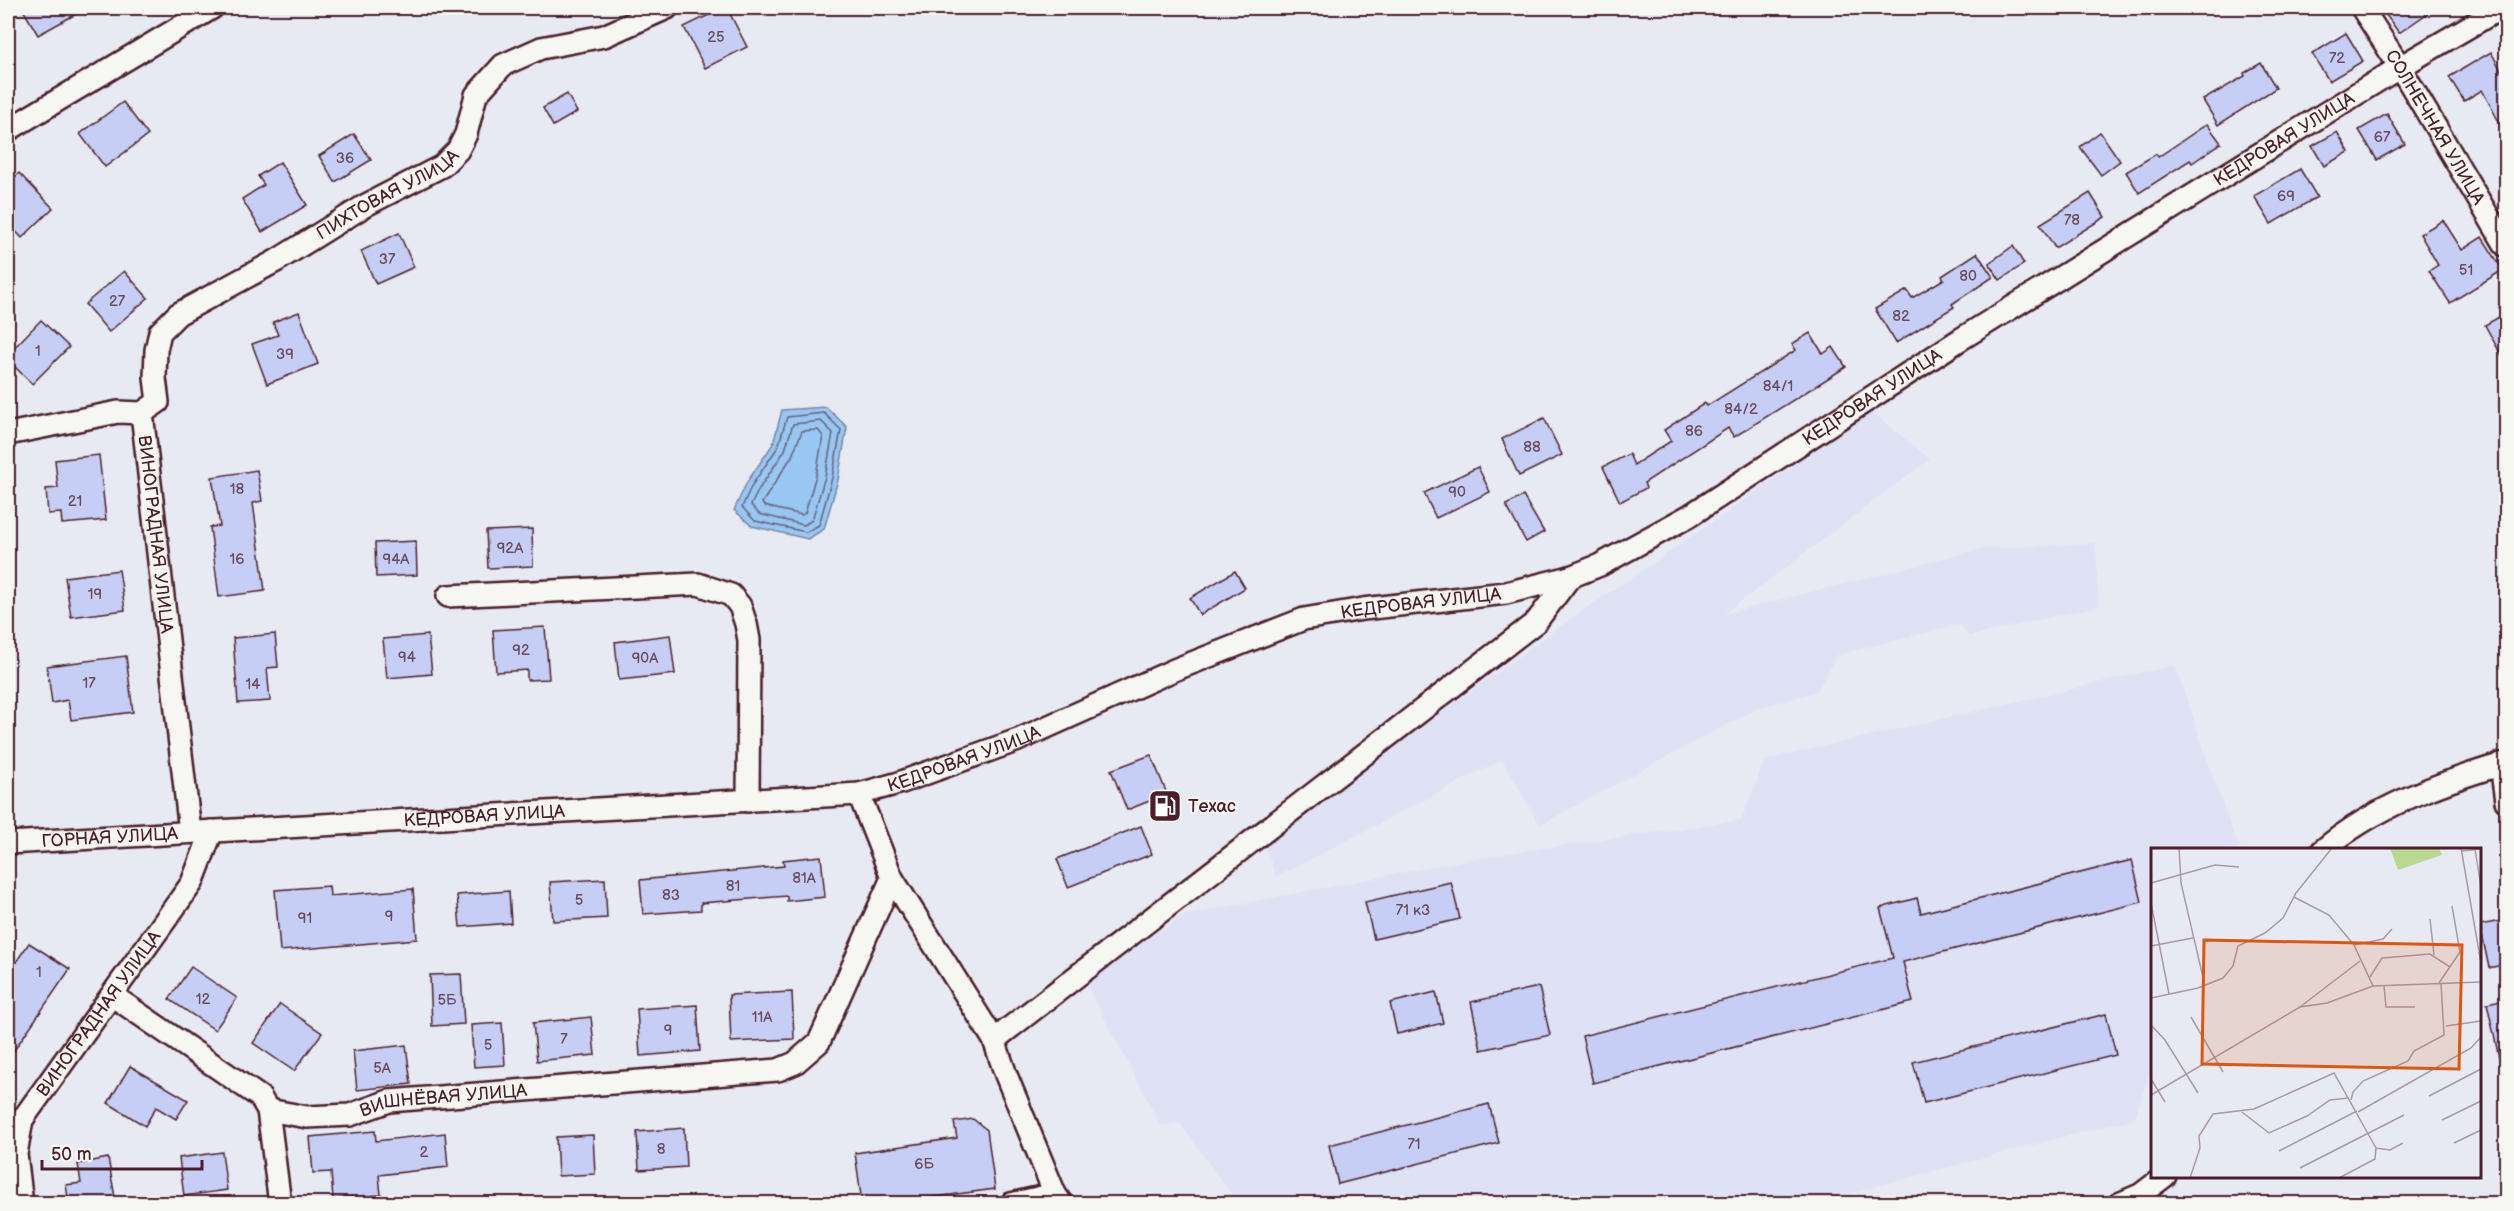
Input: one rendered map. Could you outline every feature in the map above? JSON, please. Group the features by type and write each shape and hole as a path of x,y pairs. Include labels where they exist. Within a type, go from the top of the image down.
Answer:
{"street":[{"path":"8,130 212,8"},
{"name":"ПИХТОВАЯ УЛИЦА","path":"142,413 158,402 155,378 156,350 160,332 178,314 276,261 366,204 442,166 458,150 466,134 476,95 503,65 541,48 604,36 667,8"},
{"name":"СОЛНЕЧНАЯ УЛИЦА","path":"2362,8 2400,67 2506,246"},
{"name":"КЕДРОВАЯ УЛИЦА","path":"212,831 860,794 899,783 1018,740 1174,670 1304,619 1363,609 1506,593 1570,577 1600,565 1689,516 1961,339 2400,67 2501,8"},
{"path":"8,434 118,412 142,413"},
{"name":"ВИНОГРАДНАЯ УЛИЦА","path":"142,413 190,832"},
{"path":"994,1040 1536,622 1570,577"},
{"path":"448,596 698,584 731,595 740,606 749,640 748,801"},
{"path":"2324,848 2355,824 2381,810 2504,764 2506,801"},
{"path":"860,794 892,878 994,1040 1006,1075 1059,1198 1011,1203"},
{"name":"ВИНОГРАДНАЯ УЛИЦА","path":"22,1203 16,1154 22,1120 192,883 212,831"},
{"name":"ГОРНАЯ УЛИЦА","path":"8,843 212,831"},
{"name":"ВИШНЁВАЯ УЛИЦА","path":"268,1110 307,1117 350,1115 389,1101 778,1070 795,1063 819,1042 892,878"},
{"path":"113,996 260,1097 268,1110 280,1203"},
{"path":"2119,1203 2140,1195 2161,1178"}],"shaded area":[{"path":"1871,411 1930,459 1724,614 1981,549 2095,543 2099,606 1968,637 1960,624 1837,655 1817,692 1758,708 1540,825 1502,760 1276,877 1264,842 1571,618"},
{"path":"2175,665 2233,834 2241,848 2151,848 2151,1068 2135,1118 1813,1203 1237,1203 1180,1123 1161,1126 1084,980 1185,915 1476,858 1741,820 1765,760"}],"water":[{"path":"826,407 847,427 838,480 824,529 808,539 752,526 734,510 747,482 773,444 782,410"}],"building":[{"path":"22,8 87,8 38,35"},
{"path":"727,8 747,47 705,68 684,27"},
{"path":"2381,8 2435,8 2399,33"},
{"path":"2346,33 2363,61 2329,81 2312,54"},
{"path":"2491,52 2506,79 2506,135 2482,90 2464,101 2449,77"},
{"path":"2261,63 2276,88 2218,125 2203,100 2245,76 2244,73"},
{"path":"567,94 577,112 553,126 543,108"},
{"path":"123,102 148,135 105,167 80,134"},
{"path":"2387,114 2405,144 2377,160 2359,130"},
{"path":"2207,124 2221,143 2192,163 2190,160 2139,193 2126,172 2156,154 2158,157"},
{"path":"2100,132 2120,161 2101,175 2080,147"},
{"path":"2337,132 2349,152 2324,166 2312,146"},
{"path":"354,134 371,160 335,182 319,156"},
{"path":"280,162 307,205 262,232 242,199 264,185 258,176"},
{"path":"2300,169 2317,197 2271,224 2254,196"},
{"path":"19,173 53,208 22,238 8,223 8,184"},
{"path":"2090,193 2105,217 2055,248 2040,224"},
{"path":"2443,220 2462,250 2482,237 2503,270 2450,303 2429,271 2438,265 2420,234"},
{"path":"399,233 414,267 376,284 361,251"},
{"path":"2013,246 2024,264 2000,280 1989,263"},
{"path":"1977,253 1993,277 1952,304 1954,307 1896,343 1875,309 1907,290 1912,298 1944,279 1942,276"},
{"path":"124,271 148,298 109,332 85,304"},
{"path":"299,312 318,364 267,384 252,344 278,335 273,322"},
{"path":"2506,313 2506,364 2485,325"},
{"path":"41,320 69,347 32,384 8,360 8,354"},
{"path":"1810,333 1823,354 1833,347 1846,367 1734,437 1728,428 1644,483 1646,488 1620,502 1603,467 1629,454 1634,465 1671,441 1664,430 1705,403 1707,406 1796,350 1792,344"},
{"path":"1544,418 1562,455 1519,476 1502,439"},
{"path":"99,455 106,520 62,524 61,513 48,514 46,489 58,488 55,460"},
{"path":"1478,467 1490,492 1436,518 1424,493"},
{"path":"257,470 262,501 253,503 265,591 219,597 210,527 220,526 212,477"},
{"path":"1523,496 1544,532 1526,542 1506,505"},
{"path":"532,529 533,566 488,568 486,531"},
{"path":"416,541 417,575 376,577 375,543"},
{"path":"119,570 125,610 71,617 65,577"},
{"path":"1235,571 1245,588 1200,615 1190,598"},
{"path":"545,627 549,679 527,680 527,670 496,672 493,630"},
{"path":"275,634 278,667 267,668 270,701 238,703 233,638"},
{"path":"428,635 432,674 387,678 383,639"},
{"path":"670,635 675,674 619,680 615,642"},
{"path":"126,656 133,712 71,720 68,700 52,703 47,666"},
{"path":"1151,755 1167,794 1127,810 1111,770"},
{"path":"1141,826 1152,854 1068,887 1057,859"},
{"path":"821,856 825,897 787,901 787,896 701,903 701,910 643,914 640,880 784,866 783,860"},
{"path":"2132,860 2142,902 1903,962 1913,1002 1593,1083 1582,1036 1893,958 1880,908 1917,898 1921,913"},
{"path":"605,879 607,918 553,921 550,882"},
{"path":"1451,882 1460,919 1374,939 1365,902"},
{"path":"329,886 330,896 413,889 417,939 280,951 275,890"},
{"path":"509,891 511,923 460,927 457,895"},
{"path":"2506,920 2506,964 2489,968 2481,925"},
{"path":"29,943 70,969 8,1059 8,974"},
{"path":"191,967 237,998 215,1030 169,999"},
{"path":"461,974 464,1024 432,1026 430,975"},
{"path":"1539,987 1550,1035 1481,1050 1471,1002"},
{"path":"792,992 794,1039 731,1042 729,995"},
{"path":"1436,992 1443,1023 1397,1034 1390,1003"},
{"path":"2506,999 2506,1057 2499,1058 2487,1003"},
{"path":"280,1004 322,1033 294,1071 253,1043"},
{"path":"697,1005 700,1051 640,1056 637,1009"},
{"path":"2106,1014 2116,1055 1924,1103 1913,1062"},
{"path":"591,1017 595,1055 537,1061 533,1023"},
{"path":"502,1023 505,1065 474,1067 471,1025"},
{"path":"406,1045 411,1084 357,1090 353,1051"},
{"path":"130,1066 188,1100 176,1119 156,1107 145,1126 108,1103"},
{"path":"1489,1104 1499,1143 1338,1184 1329,1145"},
{"path":"973,1119 987,1130 995,1189 890,1203 862,1203 855,1153 957,1138 954,1122"},
{"path":"684,1128 686,1167 639,1170 637,1132"},
{"path":"375,1131 376,1141 445,1133 448,1167 379,1175 381,1195 333,1199 331,1172 313,1173 310,1137"},
{"path":"593,1135 595,1174 558,1176 556,1137"},
{"path":"222,1152 227,1190 184,1196 179,1158"},
{"path":"108,1158 116,1203 69,1203 66,1185 81,1183 78,1164"}],"place":[{"name":"Техас","path":"1165,806"}]}
